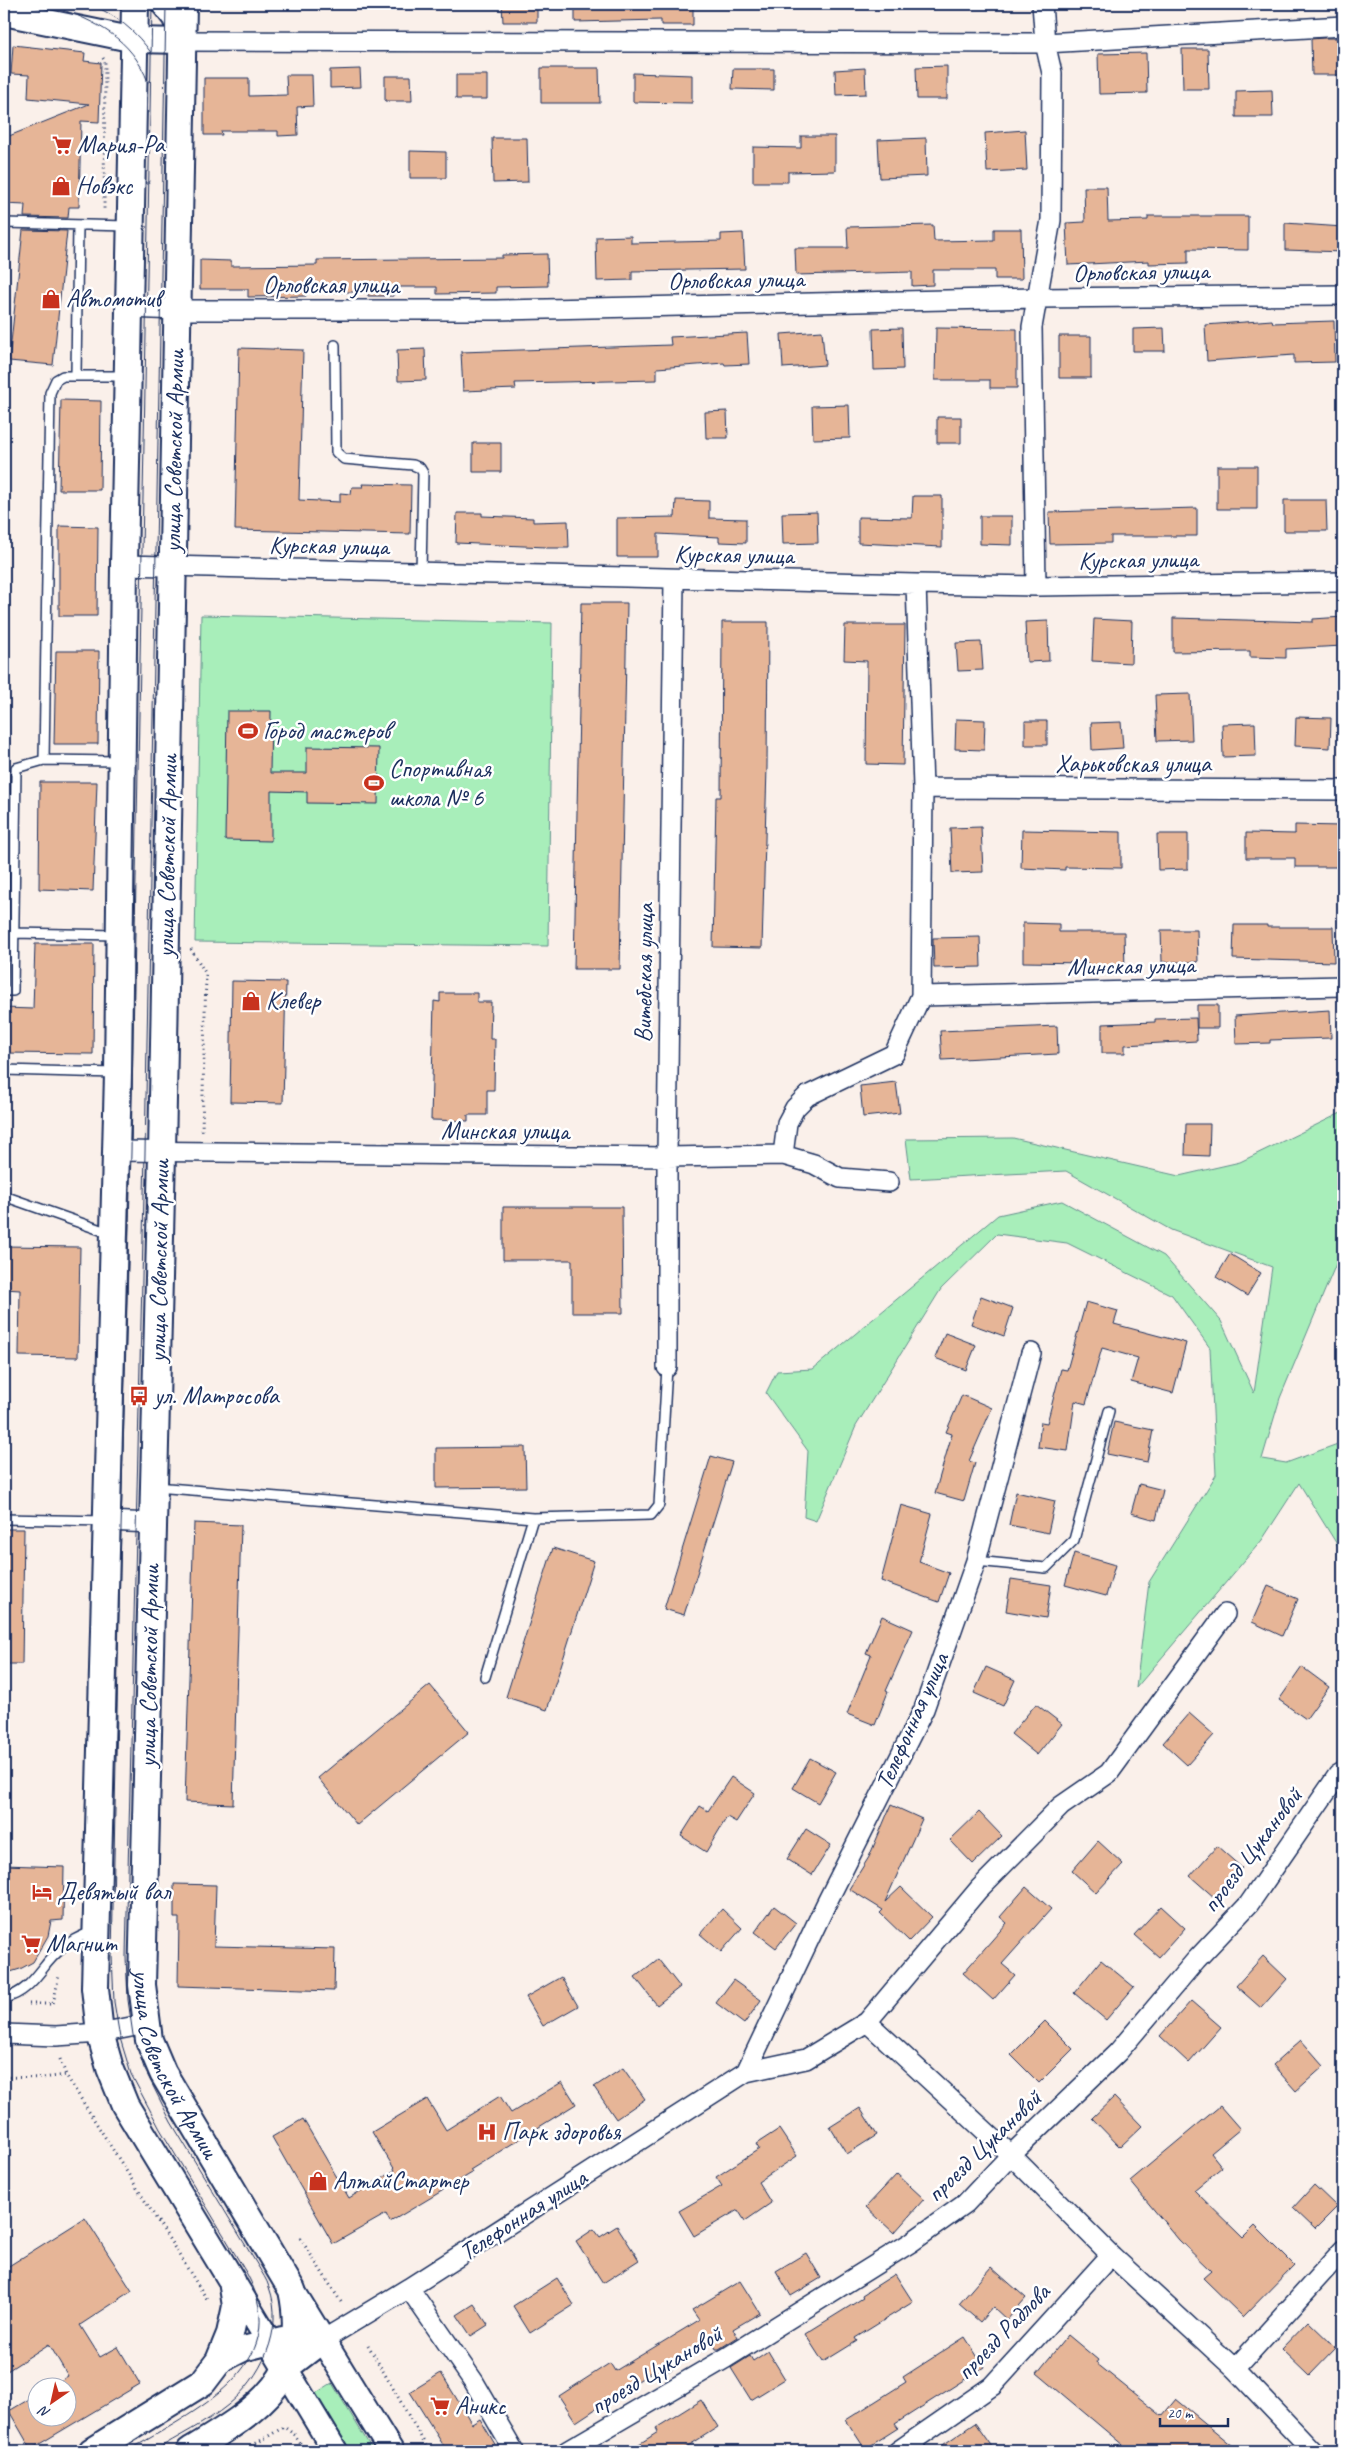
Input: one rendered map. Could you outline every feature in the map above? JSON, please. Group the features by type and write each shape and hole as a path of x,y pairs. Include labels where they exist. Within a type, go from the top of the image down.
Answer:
{"main road":[{"name":"улица Советской Армии","path":"136,4 124,565 118,1074 95,1988 100,2033 110,2068 125,2105 232,2281"},
{"name":"улица Советской Армии","path":"183,4 162,1153 142,1985 149,2040 163,2073 292,2290"},
{"path":"92,2451 184,2396 202,2382 219,2361 230,2334 236,2306 232,2281"},
{"path":"190,2451 247,2416 262,2402 285,2369 296,2336 298,2315 292,2290"}],"street":[{"path":"164,4 175,18 182,41"},
{"path":"1036,586 1032,327 1051,220 1052,73 1045,43 1042,4"},
{"path":"4,13 135,40 182,41 1045,43 1343,26"},
{"name":"Орловская улица","path":"129,308 177,310 507,310 1038,298 1343,295"},
{"name":"Курская улица","path":"124,565 421,574 1036,586 1343,582"},
{"name":"Витебская улица","path":"667,1367 667,1157 674,579"},
{"path":"784,1155 787,1123 795,1108 806,1096 894,1054 921,996 923,788 916,584"},
{"name":"Харьковская улица","path":"923,788 1343,790"},
{"name":"Минская улица","path":"921,996 1343,986"},
{"name":"Минская улица","path":"116,1151 667,1157 784,1155 814,1164 840,1178 889,1182"},
{"name":"Телефонная улица","path":"746,2072 825,1906 924,1709 976,1561 1031,1353"},
{"path":"106,1521 152,1523"},
{"name":"Телефонная улица","path":"324,2340 409,2288 746,2072 806,2059 867,2022 979,1889 1061,1806 1109,1774 1225,1614"},
{"name":"проезд Цукановой","path":"567,2451 726,2358 910,2243 966,2204 1011,2154 1118,2052 1196,1960 1248,1904 1338,1775 1343,1772"},
{"path":"867,2022 1011,2154 1111,2255 1235,2369 1313,2451"},
{"path":"4,2034 56,2036 100,2033 146,2024"},
{"path":"1235,2369 1343,2250"},
{"name":"проезд Радлова","path":"898,2451 919,2446 992,2386 1111,2255"},
{"name":"улица Советской Армии","path":"232,2281 335,2451"},
{"path":"409,2288 474,2382 514,2451"},
{"name":"улица Советской Армии","path":"292,2290 391,2451"},
{"path":"219,2361 243,2349 268,2341 296,2336 324,2340"},
{"path":"285,2369 324,2340"}],"lane":[{"path":"4,223 130,226"},
{"path":"76,376 78,225"},
{"path":"334,346 336,452 344,459 413,465 420,468 423,473 421,574"},
{"path":"44,760 50,393 56,380 63,376 128,376"},
{"path":"4,991 12,991 16,768 44,760 123,760"},
{"path":"13,933 120,935"},
{"path":"4,1070 118,1074"},
{"path":"4,1196 114,1234"},
{"path":"153,1487 533,1518 651,1515 659,1505 667,1367"},
{"path":"976,1561 1046,1568 1074,1540 1109,1412"},
{"path":"485,1677 533,1518"},
{"path":"4,1519 106,1521"},
{"path":"4,1998 11,1997 32,1983 49,1960 65,1945 79,1936 96,1931"}],"path":[{"path":"60,2059 66,2075 207,2297 210,2305"},
{"path":"4,2077 42,2078 66,2075"},
{"path":"300,2238 341,2302"},
{"path":"368,2345 429,2451"},
{"path":"243,2451 284,2427 295,2435 305,2451"}],"green space":[{"name":"Спортивная школа № 6","path":"201,615 552,623 548,946 195,942"},
{"path":"1343,1112 1343,1247 1280,1398 1262,1459 1286,1463 1343,1442 1343,1554 1299,1483 1262,1540 1136,1688 1149,1582 1216,1475 1210,1348 1172,1295 1067,1243 997,1234 941,1289 856,1426 816,1521 804,1517 808,1451 766,1393 777,1371 813,1369 998,1215 1062,1201 1164,1256 1221,1321 1254,1393 1272,1267 1171,1230 1066,1171 911,1179 906,1139 1013,1138 1179,1176 1240,1162"},
{"path":"332,2383 373,2451 351,2451 316,2393"}],"building":[{"path":"502,4 537,4 537,22 503,22"},
{"path":"575,4 693,4 693,25 661,25 661,20 575,22"},
{"path":"1343,38 1343,75 1312,75 1311,39"},
{"path":"13,45 85,53 84,61 101,63 99,122 81,121 79,207 69,207 68,218 24,217 25,205 4,204 4,138 89,104 28,98 29,75 11,74"},
{"path":"1182,49 1208,49 1209,89 1183,89"},
{"path":"1146,53 1147,93 1099,94 1098,54"},
{"path":"947,66 947,99 917,99 916,67"},
{"path":"541,68 599,68 600,103 541,103"},
{"path":"865,68 866,94 836,95 835,70"},
{"path":"360,69 361,87 330,88 330,70"},
{"path":"733,69 774,69 774,90 732,89"},
{"path":"633,73 692,75 692,103 633,102"},
{"path":"286,75 312,75 313,106 297,107 298,135 278,136 278,131 221,131 222,135 204,135 204,78 249,78 249,96 287,95"},
{"path":"456,75 487,75 487,99 456,99"},
{"path":"385,76 411,76 412,101 385,101"},
{"path":"1272,90 1273,117 1236,117 1236,91"},
{"path":"1025,130 1027,170 987,172 985,133"},
{"path":"801,136 835,136 835,171 788,172 788,182 753,182 753,147 801,148"},
{"path":"492,138 527,138 528,182 493,183"},
{"path":"926,138 927,176 880,178 878,140"},
{"path":"410,151 446,152 446,178 410,178"},
{"path":"1084,187 1107,187 1108,221 1148,220 1148,216 1248,216 1248,250 1188,249 1188,263 1149,264 1149,261 1068,265 1066,223 1085,222"},
{"path":"1285,223 1343,227 1343,252 1285,250"},
{"path":"933,225 934,241 994,240 994,229 1021,229 1022,279 995,279 995,270 933,270 933,285 912,286 912,272 796,275 795,248 848,248 847,227"},
{"path":"23,230 67,231 53,365 9,361"},
{"path":"743,233 745,269 632,271 632,280 597,281 596,237 631,236 631,243 721,241 721,234"},
{"path":"547,254 548,286 496,287 496,293 437,294 437,287 393,287 393,296 368,296 368,292 306,292 306,296 248,297 248,289 200,289 200,260 231,261 231,266 317,265 317,260 502,258 502,255"},
{"path":"1272,320 1273,323 1334,321 1335,362 1294,363 1294,355 1207,361 1205,325"},
{"path":"902,328 903,369 874,370 873,329"},
{"path":"936,328 1017,329 1017,388 990,388 990,380 935,380"},
{"path":"1164,328 1165,351 1133,351 1133,329"},
{"path":"822,331 825,365 783,368 781,334"},
{"path":"747,333 749,364 725,365 724,363 657,368 657,380 515,383 516,389 463,391 461,352 671,345 670,337"},
{"path":"1059,336 1091,336 1091,378 1059,378"},
{"path":"239,348 303,350 299,500 340,502 340,493 351,494 352,487 363,487 362,484 411,485 410,534 235,530"},
{"path":"425,349 426,380 398,381 397,350"},
{"path":"61,400 101,401 100,490 59,490"},
{"path":"849,405 850,438 813,439 812,406"},
{"path":"727,411 728,438 706,438 705,412"},
{"path":"937,417 961,417 961,443 937,443"},
{"path":"473,443 501,443 501,472 473,472"},
{"path":"1217,466 1257,466 1257,509 1217,509"},
{"path":"913,496 942,496 942,547 858,543 858,517 912,518"},
{"path":"676,500 709,501 709,518 746,519 746,543 719,542 719,537 658,534 658,557 617,557 617,518 675,517"},
{"path":"1284,500 1326,500 1327,531 1284,531"},
{"path":"1197,508 1197,536 1111,536 1111,543 1050,544 1049,512"},
{"path":"817,512 818,543 783,544 782,513"},
{"path":"457,513 482,513 482,516 533,518 533,522 568,521 569,548 456,543"},
{"path":"980,516 1012,516 1012,545 980,544"},
{"path":"59,526 98,527 97,616 59,616"},
{"path":"581,603 627,603 620,969 574,969"},
{"path":"1343,617 1343,646 1286,649 1286,658 1250,657 1250,651 1173,652 1173,618 1313,622 1313,619"},
{"path":"1094,619 1132,621 1131,663 1092,661"},
{"path":"1048,621 1049,661 1027,662 1025,622"},
{"path":"722,622 768,622 767,767 762,948 713,947 716,797 721,797"},
{"path":"845,625 905,625 903,765 866,764 867,661 844,660"},
{"path":"981,642 983,670 958,671 956,643"},
{"path":"56,651 99,651 98,744 54,744"},
{"path":"1190,694 1192,740 1157,741 1155,695"},
{"path":"227,711 271,711 270,773 307,773 307,747 379,748 378,804 307,803 307,792 271,791 271,841 225,840"},
{"path":"1296,717 1331,718 1330,748 1295,746"},
{"path":"956,719 985,720 984,750 955,749"},
{"path":"1025,721 1047,721 1047,745 1025,745"},
{"path":"1121,722 1123,748 1092,750 1091,723"},
{"path":"1255,723 1256,756 1223,757 1222,724"},
{"path":"40,782 97,782 93,891 39,889"},
{"path":"1295,825 1341,826 1340,867 1295,867 1295,858 1246,858 1246,833 1295,834"},
{"path":"981,827 983,872 952,873 950,828"},
{"path":"1022,830 1121,832 1121,868 1065,867 1065,870 1021,868"},
{"path":"1157,834 1188,834 1188,869 1158,870"},
{"path":"1023,923 1059,924 1059,932 1124,932 1125,970 1088,970 1088,963 1023,962"},
{"path":"1234,925 1333,927 1334,962 1233,959"},
{"path":"1161,930 1197,930 1198,962 1162,962"},
{"path":"980,937 981,967 934,968 933,938"},
{"path":"35,944 94,944 93,1054 4,1053 4,1008 33,1009"},
{"path":"232,981 286,982 283,1103 230,1102"},
{"path":"440,993 477,993 477,1002 491,1002 490,1039 495,1039 494,1090 487,1090 487,1115 468,1115 468,1121 431,1120 434,1001 440,1002"},
{"path":"1197,1005 1218,1005 1218,1028 1197,1028"},
{"path":"1330,1010 1331,1038 1270,1040 1270,1043 1236,1044 1235,1016"},
{"path":"1196,1018 1197,1041 1125,1045 1125,1053 1102,1053 1102,1024 1155,1022 1155,1019"},
{"path":"1057,1026 1058,1054 942,1060 940,1031"},
{"path":"896,1082 900,1113 863,1117 860,1086"},
{"path":"1186,1124 1210,1124 1209,1156 1185,1155"},
{"path":"503,1207 622,1207 623,1313 572,1313 572,1260 503,1260"},
{"path":"4,1246 80,1247 78,1357 19,1356 20,1290 4,1289"},
{"path":"1230,1254 1261,1273 1247,1296 1216,1277"},
{"path":"981,1296 1013,1308 1004,1336 971,1324"},
{"path":"1086,1302 1118,1311 1114,1324 1186,1343 1173,1393 1131,1382 1138,1358 1102,1348 1086,1404 1075,1401 1068,1451 1038,1447 1041,1422 1047,1423 1061,1369 1067,1370"},
{"path":"945,1333 976,1345 966,1370 935,1358"},
{"path":"962,1395 992,1408 969,1461 975,1463 964,1501 935,1493 952,1434 946,1432"},
{"path":"1114,1422 1153,1430 1147,1462 1107,1454"},
{"path":"525,1447 526,1487 436,1488 436,1448"},
{"path":"711,1456 732,1462 684,1615 664,1609"},
{"path":"1139,1484 1163,1490 1156,1520 1131,1513"},
{"path":"1016,1492 1055,1501 1048,1533 1009,1525"},
{"path":"901,1505 932,1514 919,1562 949,1573 939,1602 881,1581"},
{"path":"194,1523 241,1525 233,1804 185,1802"},
{"path":"4,1529 24,1529 22,1664 4,1664"},
{"path":"553,1548 594,1561 547,1710 506,1697"},
{"path":"1074,1553 1115,1565 1106,1596 1065,1585"},
{"path":"1011,1579 1051,1585 1046,1618 1006,1611"},
{"path":"1268,1586 1298,1599 1282,1636 1252,1622"},
{"path":"882,1616 913,1630 886,1691 888,1692 875,1725 847,1714 871,1655 866,1653"},
{"path":"986,1667 1015,1680 1003,1706 974,1693"},
{"path":"1302,1667 1329,1687 1306,1719 1279,1700"},
{"path":"430,1685 469,1732 357,1825 318,1778"},
{"path":"1036,1704 1062,1724 1037,1755 1011,1734"},
{"path":"1189,1713 1214,1735 1187,1765 1163,1743"},
{"path":"810,1758 836,1772 818,1803 793,1788"},
{"path":"731,1777 755,1793 736,1822 727,1817 706,1852 681,1836 700,1806 708,1811"},
{"path":"891,1805 922,1819 885,1902 901,1887 932,1917 909,1941 880,1913 883,1910 849,1889 869,1857"},
{"path":"979,1812 1002,1836 973,1864 950,1840"},
{"path":"806,1829 831,1845 812,1875 787,1859"},
{"path":"1098,1841 1123,1864 1096,1893 1072,1871"},
{"path":"1217,1846 1242,1868 1215,1898 1190,1876"},
{"path":"4,1865 64,1867 63,1920 51,1921 48,1936 33,1962 4,1974"},
{"path":"174,1884 216,1885 214,1946 335,1949 334,1991 178,1986 179,1918 174,1918"},
{"path":"1026,1887 1051,1909 1002,1964 1015,1975 993,2000 963,1973 1007,1923 1000,1917"},
{"path":"774,1906 796,1923 776,1948 755,1932"},
{"path":"1161,1906 1185,1928 1159,1957 1134,1935"},
{"path":"722,1909 742,1928 721,1952 700,1934"},
{"path":"1263,1956 1287,1979 1261,2008 1236,1986"},
{"path":"658,1959 680,1987 657,2005 635,1977"},
{"path":"1101,1960 1134,1987 1106,2020 1074,1993"},
{"path":"561,1977 578,2006 543,2026 526,1997"},
{"path":"733,1980 761,2000 744,2024 716,2003"},
{"path":"1191,2001 1221,2027 1189,2063 1160,2036"},
{"path":"1045,2021 1073,2049 1039,2083 1011,2055"},
{"path":"1301,2040 1324,2066 1296,2091 1273,2065"},
{"path":"623,2068 645,2099 616,2119 594,2087"},
{"path":"562,2082 576,2104 470,2170 472,2173 390,2222 386,2214 333,2244 272,2137 303,2119 349,2198 395,2170 372,2132 427,2099 446,2130 500,2096 511,2113"},
{"path":"1114,2097 1142,2126 1120,2147 1092,2118"},
{"path":"1220,2106 1240,2129 1211,2153 1222,2167 1194,2190 1243,2238 1255,2226 1294,2265 1243,2317 1203,2278 1211,2271 1179,2240 1130,2181"},
{"path":"860,2108 877,2135 847,2154 830,2127"},
{"path":"779,2129 797,2156 758,2182 771,2203 745,2221 738,2210 694,2236 679,2211 722,2186 716,2177 759,2149 756,2144"},
{"path":"897,2174 924,2199 894,2233 866,2207"},
{"path":"1314,2185 1337,2207 1315,2229 1293,2208"},
{"path":"85,2218 132,2291 80,2325 100,2357 118,2347 140,2384 78,2421 78,2378 65,2378 68,2376 49,2344 4,2373 4,2269"},
{"path":"617,2226 639,2260 603,2283 576,2241 594,2229 600,2237"},
{"path":"806,2253 821,2278 791,2296 776,2271"},
{"path":"991,2267 1026,2298 1007,2320 993,2307 980,2322 959,2304"},
{"path":"895,2274 913,2302 855,2338 857,2341 823,2362 805,2334 863,2298 862,2295"},
{"path":"557,2278 574,2305 530,2333 513,2306"},
{"path":"740,2281 760,2313 733,2329 738,2337 719,2349 716,2349 713,2343 658,2378 653,2371 576,2422 559,2396 610,2363 615,2371 699,2320 692,2310"},
{"path":"474,2304 488,2325 471,2336 457,2315"},
{"path":"1308,2321 1336,2348 1309,2376 1281,2349"},
{"path":"1068,2335 1098,2360 1096,2363 1162,2416 1176,2399 1239,2451 1130,2451 1037,2373"},
{"path":"965,2337 984,2367 895,2424 898,2428 865,2449 846,2420 906,2382 903,2377"},
{"path":"768,2351 785,2379 751,2400 731,2368 750,2356 753,2361"},
{"name":"Аникс","path":"441,2373 472,2424 480,2419 499,2451 447,2451 410,2392"},
{"path":"28,2400 28,2428 66,2428 31,2449 9,2411"},
{"path":"701,2400 718,2427 680,2451 628,2451 658,2432 656,2428"},
{"path":"975,2423 995,2451 934,2451"}],"tram line":[{"path":"22,4 78,7 96,4"},
{"path":"90,4 125,24 152,54"},
{"path":"128,2451 181,2420 230,2383 248,2361 258,2335 259,2307 247,2274 160,2129 131,2074 120,2038 114,2002 112,1956 131,1152 152,4"},
{"path":"154,2451 211,2418 240,2394 251,2381 267,2352 274,2320 273,2303 266,2279 171,2122 144,2068 133,2035 128,2000 126,1957 145,1153 166,4"},
{"path":"55,7 84,18 110,33 132,54 148,82"}],"place":[{"name":"Мария-Ра","path":"62,145"},
{"name":"Новэкс","path":"61,186"},
{"name":"Автомотив","path":"51,299"},
{"name":"Город мастеров","path":"248,731"},
{"name":"Спортивная школа № 6","path":"374,783"},
{"name":"Клевер","path":"251,1001"},
{"name":"ул. Матросова","path":"139,1396"},
{"name":"Девятый вал","path":"42,1892"},
{"name":"Магнит","path":"31,1944"},
{"name":"Парк здоровья","path":"487,2132"},
{"name":"АлтайСтартер","path":"318,2181"},
{"name":"Аникс","path":"440,2406"}]}
